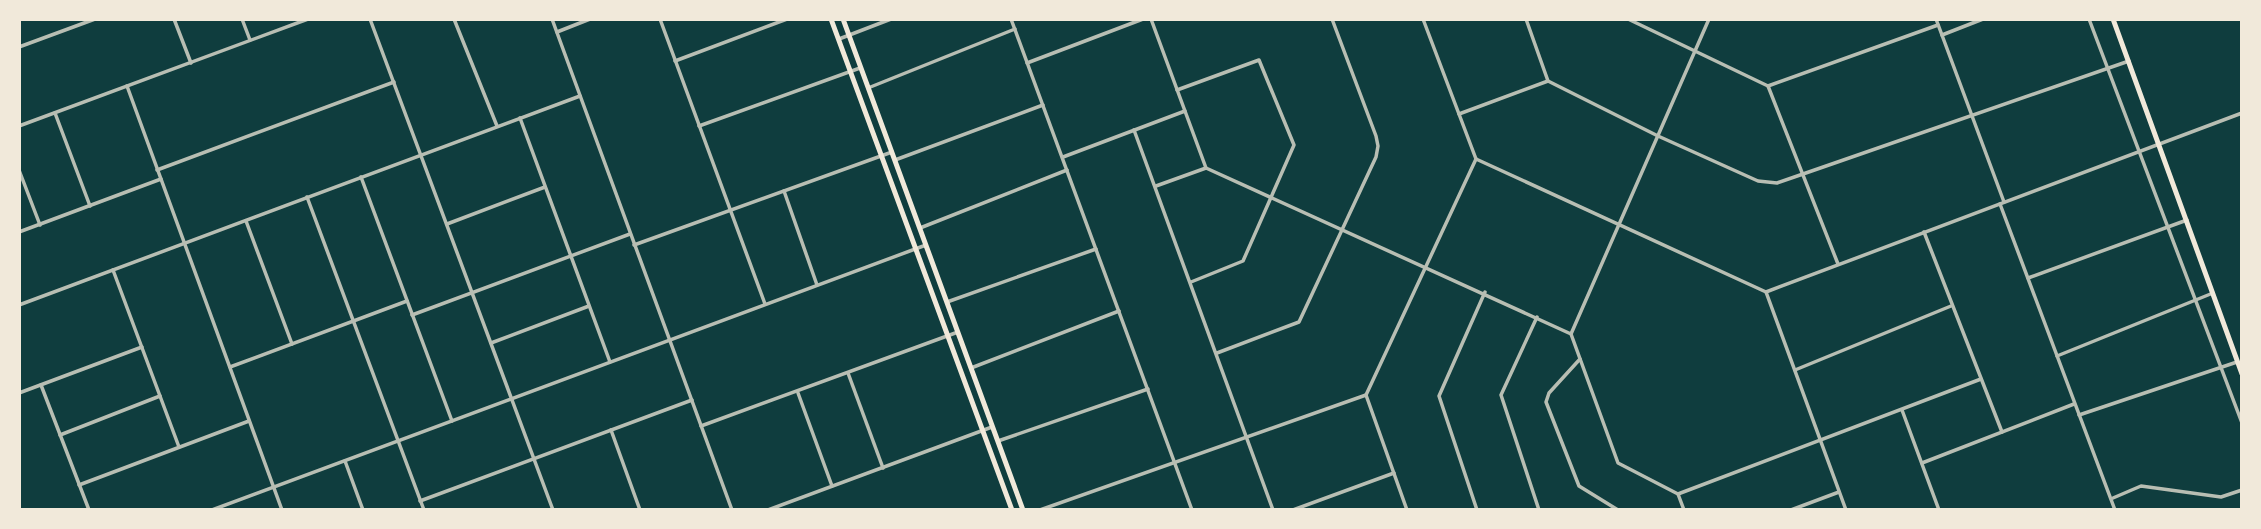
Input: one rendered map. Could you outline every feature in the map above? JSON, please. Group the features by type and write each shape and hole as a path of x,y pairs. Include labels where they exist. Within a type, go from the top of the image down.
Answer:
{"main road":[{"path":"831,19 1012,510"},
{"path":"843,19 1023,510"},
{"path":"2113,19 2242,374"}],"street":[{"path":"19,47 95,19"},
{"path":"174,19 191,63"},
{"path":"242,19 250,41"},
{"path":"19,126 308,19"},
{"path":"370,19 553,510"},
{"path":"454,19 497,126"},
{"path":"552,19 732,510"},
{"path":"557,32 590,19"},
{"path":"660,19 765,304"},
{"path":"675,61 788,19"},
{"path":"838,39 891,19"},
{"path":"1011,19 1192,510"},
{"path":"1027,63 1143,19"},
{"path":"1151,19 1206,167"},
{"path":"1217,353 1299,322 1378,146 1332,19"},
{"path":"1423,19 1476,159 1766,292 1846,510"},
{"path":"1526,19 1548,81 1658,136 1767,183 1803,174 2129,61"},
{"path":"1628,19 1768,86 1838,264"},
{"path":"1570,334 1709,19"},
{"path":"1936,19 2028,278 2074,404 2113,498 2115,510"},
{"path":"1942,35 1983,19"},
{"path":"2090,19 2242,423"},
{"path":"1768,86 1938,25"},
{"path":"868,88 1015,29"},
{"path":"1177,90 1255,60 1263,63 1294,145 1243,261 1191,282"},
{"path":"699,126 860,68"},
{"path":"1459,114 1548,81"},
{"path":"157,170 394,82"},
{"path":"127,86 282,510"},
{"path":"19,305 580,96"},
{"path":"895,160 1043,105"},
{"path":"1062,157 1185,111"},
{"path":"55,113 90,206"},
{"path":"1766,292 2242,113"},
{"path":"520,118 610,362"},
{"path":"1134,130 1273,510"},
{"path":"634,245 892,152"},
{"path":"1407,510 1366,395 1476,159"},
{"path":"1155,186 1206,167 1485,292 1570,334 1618,463 1678,494 1684,510"},
{"path":"19,170 40,225"},
{"path":"920,228 1067,170"},
{"path":"361,177 452,421"},
{"path":"19,232 161,179"},
{"path":"447,224 545,187"},
{"path":"783,191 817,285"},
{"path":"307,197 424,510"},
{"path":"246,220 292,344"},
{"path":"2028,278 2187,220"},
{"path":"1924,232 2001,432"},
{"path":"412,315 630,234"},
{"path":"212,510 926,244"},
{"path":"947,302 1096,249"},
{"path":"113,270 179,447"},
{"path":"1477,510 1439,396 1485,292"},
{"path":"2057,356 2213,293"},
{"path":"230,367 407,301"},
{"path":"491,343 589,306"},
{"path":"1795,370 1951,306"},
{"path":"971,368 1119,311"},
{"path":"1537,317 1501,395 1539,510"},
{"path":"701,426 958,332"},
{"path":"19,393 142,347"},
{"path":"1580,359 1549,393 1546,402 1578,486 1618,510"},
{"path":"2079,415 2237,362"},
{"path":"848,373 883,467"},
{"path":"1678,494 1980,379"},
{"path":"41,385 89,510"},
{"path":"998,441 1148,389"},
{"path":"797,392 832,486"},
{"path":"1040,510 1366,395"},
{"path":"60,435 160,396"},
{"path":"420,501 692,400"},
{"path":"1922,463 2074,404"},
{"path":"1902,410 1940,510"},
{"path":"79,485 249,421"},
{"path":"768,510 992,427"},
{"path":"611,430 640,510"},
{"path":"345,461 363,510"},
{"path":"1293,510 1394,474"},
{"path":"2113,498 2141,486 2221,497 2242,490"},
{"path":"1791,510 1839,492"}]}
